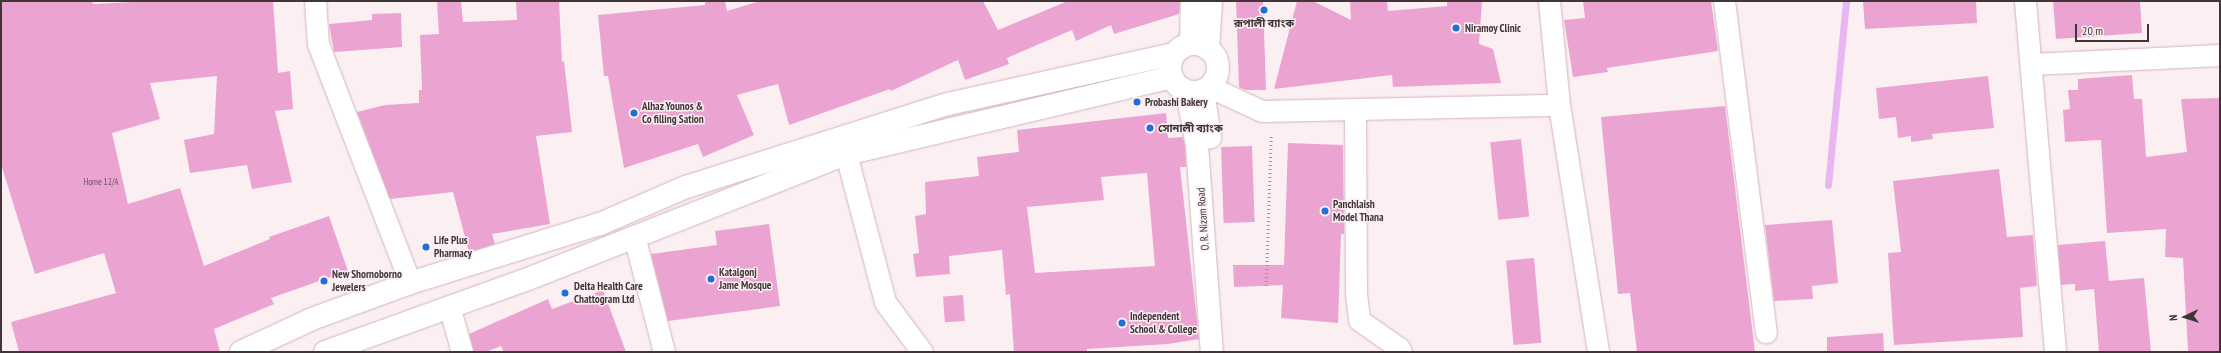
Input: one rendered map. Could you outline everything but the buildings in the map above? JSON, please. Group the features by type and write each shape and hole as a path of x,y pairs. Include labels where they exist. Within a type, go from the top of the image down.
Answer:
{"main road":[{"path":"1191,49 1192,1"},
{"path":"241,352 312,319 410,283 600,224 686,187 948,104 1191,49 1218,66 1215,81 1206,89 1188,91 1177,83 1171,67 1191,49 1210,1"},
{"path":"325,352 449,306 528,279 634,236 846,154 1177,83"},
{"name":"O. R. Nizam Road","path":"1177,83 1189,103 1197,145 1212,352"},
{"path":"1206,89 1215,177 1224,352"}],"street":[{"path":"315,1 318,44 410,283"},
{"path":"1549,1 1559,105 1598,352"},
{"path":"1724,1 1766,332"},
{"path":"2025,1 2055,352"},
{"path":"2031,64 2220,55"},
{"path":"1206,89 1262,111 1559,105"},
{"path":"1355,109 1356,294 1359,320 1399,348 1401,352"},
{"path":"846,154 885,302 922,352"},
{"path":"634,236 664,352"},
{"path":"449,306 462,352"}],"path":[{"path":"1266,286 1272,111"}],"waterway":[{"path":"1828,185 1846,1"}],"place":[{"name":"রূপালী ব্যাংক","path":"1264,10"},
{"name":"Niramoy Clinic","path":"1456,28"},
{"name":"Probashi Bakery","path":"1137,102"},
{"name":"Alhaz Younos & Co filling Sation","path":"634,113"},
{"name":"সোনালী ব্যাংক","path":"1150,128"},
{"name":"Panchlaish Model Thana","path":"1325,211"},
{"name":"Life Plus Pharmacy","path":"426,247"},
{"name":"Katalgonj Jame Mosque","path":"711,279"},
{"name":"New Shornoborno Jewelers","path":"324,281"},
{"name":"Delta Health Care Chattogram Ltd","path":"565,293"},
{"name":"Independent School & College","path":"1122,323"}]}
